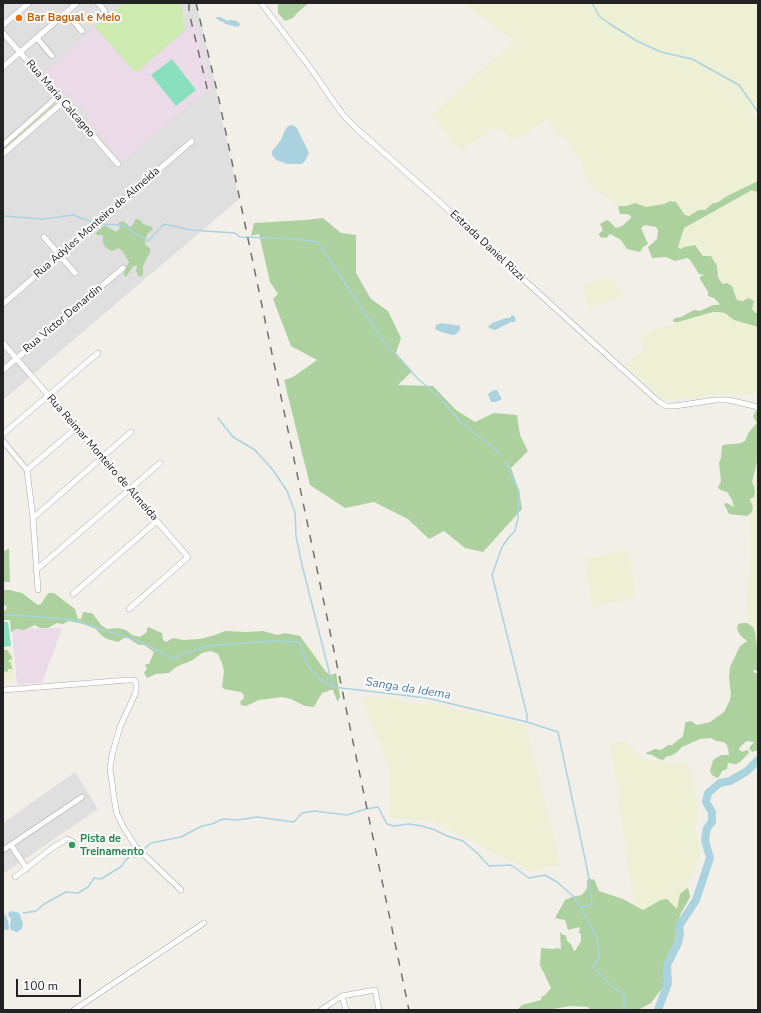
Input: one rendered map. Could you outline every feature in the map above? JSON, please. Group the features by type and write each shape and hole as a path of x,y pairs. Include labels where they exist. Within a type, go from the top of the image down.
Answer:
{"street":[{"path":"3,25 29,3"},
{"path":"3,66 77,3"},
{"path":"98,3 105,11"},
{"name":"Estrada Daniel Rizzi","path":"261,3 344,116 659,402 666,406 675,406 715,400 729,400 758,406"},
{"path":"66,13 82,31"},
{"name":"Rua Maria Calcagno","path":"3,33 118,164"},
{"path":"37,38 52,56"},
{"path":"3,145 58,96"},
{"path":"3,154 63,102"},
{"name":"Rua Adyles Monteiro de Almeida","path":"3,304 192,142"},
{"path":"44,237 75,273"},
{"name":"Rua Victor Denardin","path":"3,370 123,268"},
{"name":"Rua Reimar Monteiro de Almeida","path":"3,343 188,557 129,609"},
{"path":"3,434 98,353"},
{"path":"27,470 76,428"},
{"path":"33,518 131,432"},
{"path":"3,441 27,470 33,518 38,590"},
{"path":"36,570 160,463"},
{"path":"73,594 157,521"},
{"path":"3,690 134,680 136,683 136,692 116,740 110,768 111,782 118,814 124,828 140,852 181,890"},
{"path":"3,850 82,797"},
{"path":"15,877 52,848 67,839 73,842"},
{"path":"11,845 27,869"},
{"path":"74,1010 204,923"},
{"path":"321,1010 342,996 375,990 379,1010"},
{"path":"342,996 346,1010"}],"shaded area":[{"path":"3,3 196,3 205,38 239,199 3,400"},
{"path":"196,22 212,91 203,93 125,160 120,159 86,119 89,115 80,105 72,104 69,100 73,97 71,93 64,98 43,74 95,27 136,73 188,28 189,23"},
{"path":"73,108 79,108 87,117 83,120"},
{"path":"62,628 42,683 17,684 12,629"},
{"path":"75,772 98,809 3,874 3,823"}],"green space":[{"path":"123,3 181,3 185,30 136,73 95,27"},
{"path":"281,3 309,3 293,18 285,21 278,13 278,5"},
{"path":"462,3 758,3 758,113 754,111 752,112 758,118 758,181 727,196 717,203 713,203 705,210 699,210 689,217 685,215 676,202 670,201 664,204 646,207 635,203 627,206 619,206 591,186 587,180 580,160 568,141 557,135 548,120 516,139 510,140 501,129 494,129 463,150 456,147 432,114 514,41"},
{"path":"172,59 196,90 176,106 151,75"},
{"path":"56,102 57,103 3,150 3,149"},
{"path":"758,181 758,189 756,192 752,190 684,228 678,247 680,249 695,245 703,256 711,256 717,266 718,277 723,284 727,283 732,286 737,300 743,301 749,298 754,301 752,309 758,315 758,327 734,320 725,313 719,312 713,312 674,322 673,320 675,318 681,317 694,310 700,311 713,305 719,305 714,298 708,296 708,292 700,279 700,277 704,275 699,274 687,258 675,261 666,257 652,258 648,247 657,239 658,230 656,227 645,225 641,228 648,244 643,247 640,252 627,249 621,240 610,234 606,238 600,237 599,234 603,230 600,224 603,222 607,220 616,228 622,226 631,218 631,216 627,214 620,214 618,208 619,206 627,206 635,203 646,207 664,204 670,201 676,202 685,215 689,216 699,210 705,210 713,203 717,203 727,196"},
{"path":"758,189 758,315 743,301 737,300 732,286 721,282 718,277 717,266 703,256 685,247 680,250 678,247 684,228 752,190 756,192"},
{"path":"323,218 341,233 356,235 356,273 371,299 388,311 401,338 396,353 412,371 398,385 433,386 456,410 475,422 494,413 517,415 520,435 528,451 511,468 519,490 522,509 483,552 465,548 444,531 429,539 408,519 374,502 345,508 310,485 284,380 293,377 317,360 291,346 273,299 278,294 270,282 259,234 251,236 254,223"},
{"path":"136,219 140,220 143,224 152,227 153,229 148,233 145,240 145,245 150,248 150,252 143,266 143,275 139,277 136,271 137,266 133,266 126,277 124,272 129,262 123,252 119,248 112,251 105,247 103,243 103,235 97,235 96,233 105,225 116,232 120,228 118,223 123,221 130,227"},
{"path":"612,276 623,296 589,308 582,286"},
{"path":"713,312 725,313 734,320 758,327 758,395 715,394 674,401 667,400 661,398 625,363 643,351 644,347 641,339 642,335 655,329"},
{"path":"758,410 758,458 752,482 755,493 754,497 750,499 753,506 752,512 747,516 729,514 724,504 727,503 734,507 732,500 727,492 718,488 721,481 719,463 722,446 745,441 749,432 757,423 753,417 755,412"},
{"path":"758,458 758,654 753,627 750,625 748,620 747,595 751,553 749,523 753,506 750,500 754,486 752,482"},
{"path":"9,548 10,582 6,582 3,581 3,552"},
{"path":"629,548 636,597 592,607 585,560"},
{"path":"3,590 22,593 38,605 41,604 48,593 54,593 75,609 78,619 81,619 83,612 91,613 101,625 107,629 119,628 126,630 132,635 140,637 147,632 148,627 162,633 163,640 166,642 173,638 183,640 200,639 225,631 263,631 277,635 285,633 300,636 326,672 331,675 336,673 340,697 337,701 333,690 322,693 314,707 305,706 291,699 282,697 259,700 246,706 241,705 240,702 244,698 244,695 241,692 224,689 222,687 224,671 222,663 218,654 211,651 202,653 193,660 176,667 169,673 156,674 147,678 144,673 147,669 145,665 149,664 154,652 144,645 139,645 128,638 124,638 118,642 107,639 96,629 69,621 63,624 57,623 48,628 40,628 35,625 24,630 16,629 11,632 10,620 3,620 3,610 5,611 7,607 3,604"},
{"path":"3,622 8,622 11,646 3,647"},
{"path":"747,623 753,627 758,654 758,671 754,670 753,672 758,674 758,750 752,752 749,748 754,742 747,741 739,749 742,752 747,750 749,752 748,754 736,764 728,763 727,769 722,771 717,778 712,775 710,771 713,760 721,755 729,754 727,745 724,742 716,741 711,738 700,739 682,747 676,753 667,756 663,760 646,754 655,749 661,750 668,745 672,745 682,737 686,722 691,721 697,725 710,722 724,712 730,700 731,694 729,678 730,667 740,646 747,641 737,630 738,624"},
{"path":"12,648 15,681 3,682 3,649"},
{"path":"3,650 7,650 12,657 12,659 8,661 11,663 13,669 8,669 8,672 3,671"},
{"path":"387,696 415,705 432,702 448,707 526,724 561,866 547,867 532,872 433,821 390,818 390,768 362,698"},
{"path":"625,741 630,744 641,758 675,763 685,762 694,776 698,817 695,830 700,847 699,858 693,874 683,892 677,910 645,910 634,907 610,743"},
{"path":"589,878 592,880 594,879 599,891 623,899 643,910 661,900 667,899 677,909 680,894 687,888 689,890 690,897 680,915 673,947 665,965 666,971 663,987 651,1003 638,1010 590,1010 588,1007 570,1006 548,1010 517,1010 522,1005 541,1000 542,996 544,996 551,988 540,965 541,948 561,949 560,932 563,935 566,935 567,941 571,944 574,951 581,941 581,934 579,933 580,927 568,930 565,920 555,918 565,900 582,895 587,888 587,881"}],"water":[{"path":"216,17 220,17 228,21 237,21 240,24 237,27 226,24"},
{"path":"293,125 297,128 309,153 302,164 287,164 276,160 272,155 272,151 281,140 288,126"},
{"path":"512,315 515,317 515,322 511,322 495,330 488,327 492,323 510,318"},
{"path":"442,323 460,326 460,330 453,335 435,329 436,325"},
{"path":"494,390 497,390 502,399 496,402 491,402 488,394"},
{"path":"12,911 19,913 23,923 22,929 17,932 11,930 10,926 11,919 8,915 9,912"},
{"path":"5,914 9,929 7,930 3,929 3,915"}],"waterway":[{"path":"592,3 599,16 637,41 661,52 692,59 739,85 758,112"},
{"path":"3,216 43,219 73,215 95,223"},
{"path":"99,224 122,225 148,241 164,224 191,230 235,233 240,237 296,239 318,242 384,342 419,380 436,394 461,422 501,454"},
{"path":"218,418 233,437 255,450 273,470 287,491 295,512 296,536 302,565 333,687"},
{"path":"506,462 519,492 518,518 515,531 502,547 492,575 527,715 527,722"},
{"name":"Sanga da Idema","path":"3,615 74,620 133,639 162,652 171,659 205,646 273,641 299,642 308,666 318,678 333,687 427,698 527,722 558,732 588,873 592,904 581,908"},
{"path":"658,1010 668,983 667,965 678,943 680,934 679,926 696,900 710,858 705,840 707,828 712,822 712,812 706,802 708,793 720,783 730,781 747,771 758,760"},
{"path":"143,850 151,843 181,837 202,826 212,824 223,819 238,820 257,817 294,822 302,813 314,811 347,815 378,807 387,824 394,826 409,824 435,830 463,841 489,866 511,865 529,878 545,875 557,882 573,896 597,938 599,957 593,967 613,987 624,994 624,1010"},
{"path":"23,913 36,911 44,904 66,892 78,893 88,887 94,878 101,879 122,866 130,856 135,857 138,854"}],"railway":[{"path":"189,3 189,12 208,92"},
{"path":"196,3 218,95 409,1010"}],"place":[{"name":"Bar Bagual e Meio","path":"19,18"},
{"name":"Pista de Treinamento","path":"72,845"}]}
